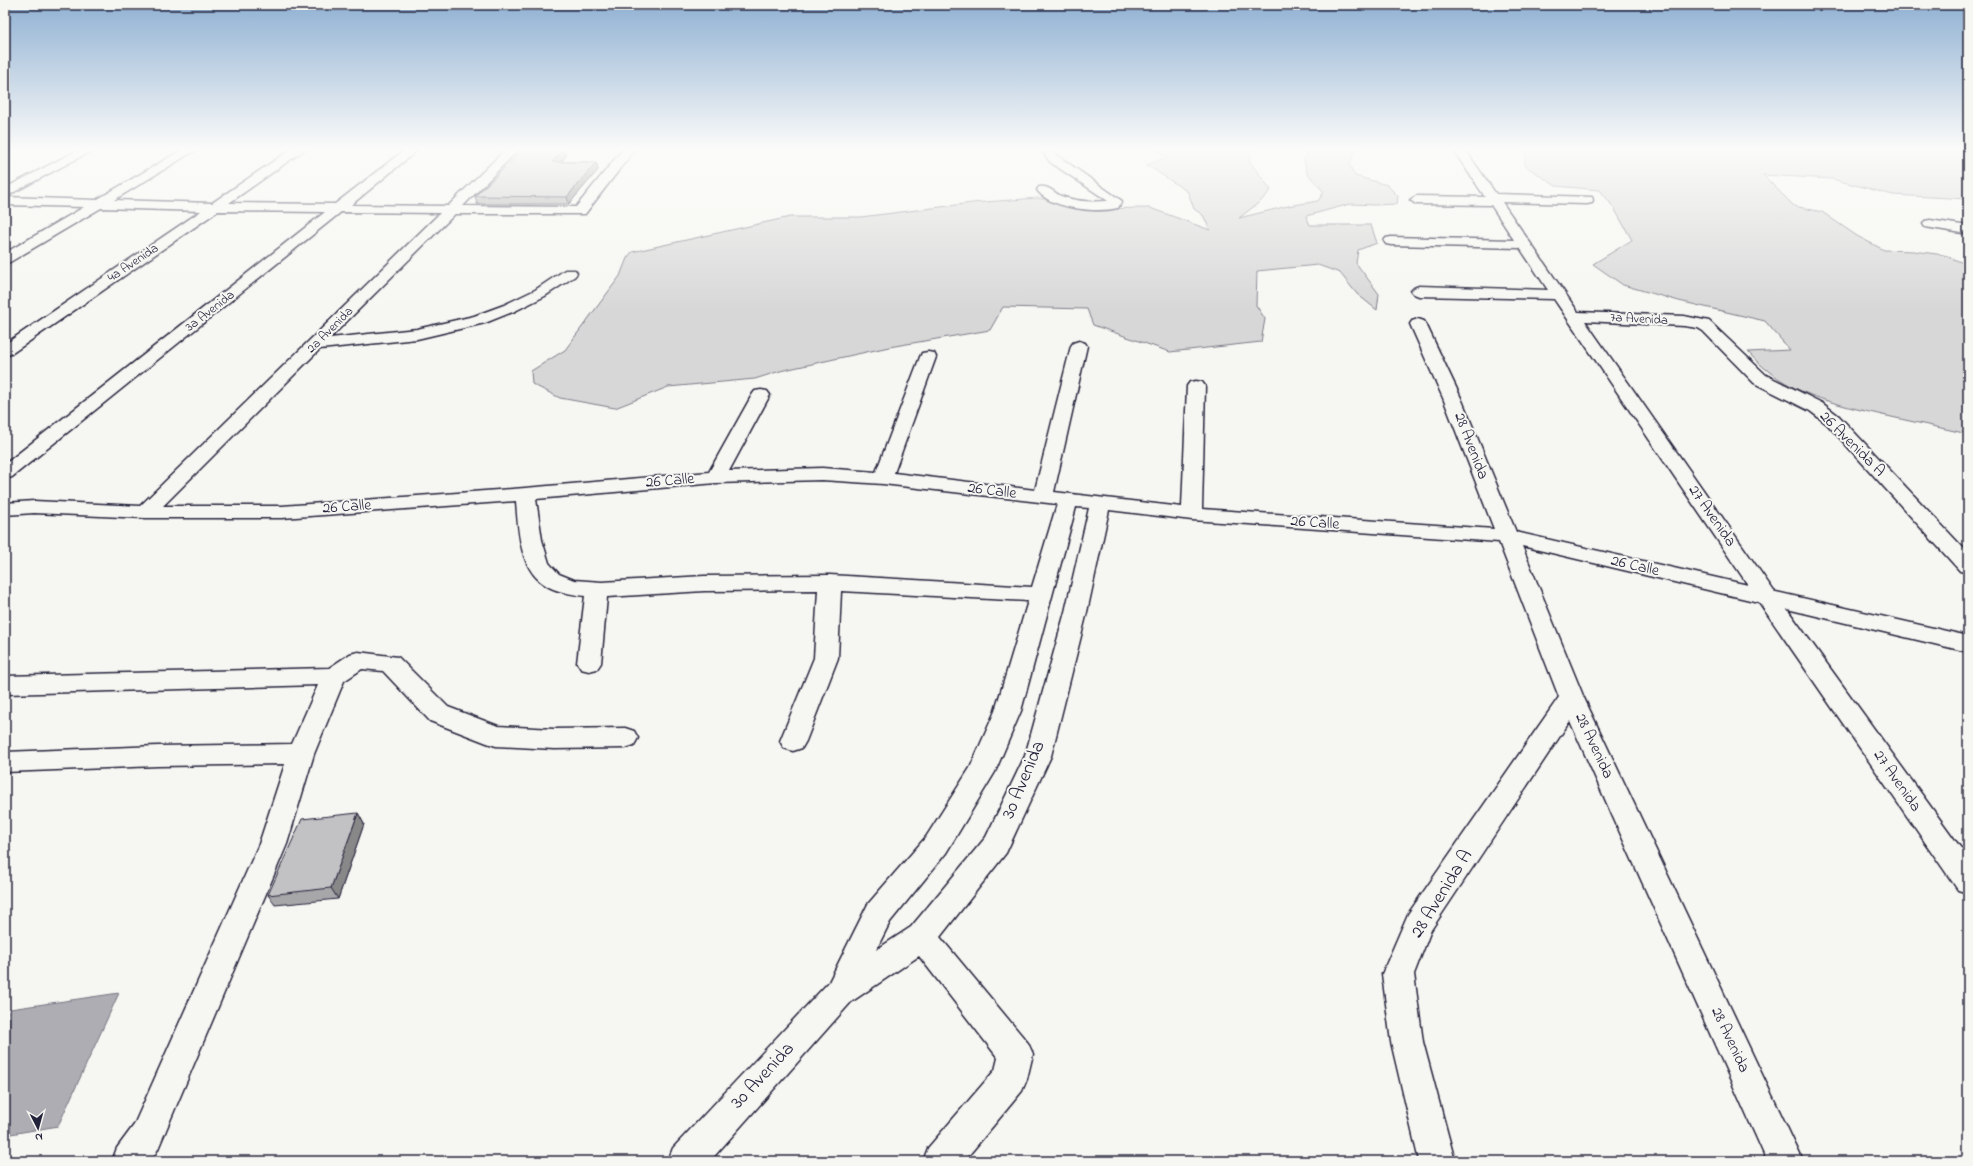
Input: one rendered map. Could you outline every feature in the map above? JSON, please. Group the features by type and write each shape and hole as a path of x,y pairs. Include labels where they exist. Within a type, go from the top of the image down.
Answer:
{"street":[{"path":"49,202 216,207 340,207 452,210 580,210 586,202"},
{"path":"5,259 101,202"},
{"name":"4a Avenida","path":"5,351 223,202"},
{"name":"3a Avenida","path":"5,474 346,202"},
{"name":"2a Avenida","path":"145,512 460,202"},
{"path":"1067,202 1080,206 1113,205 1115,202"},
{"name":"27 Avenida","path":"1496,202 1767,597 1968,881"},
{"path":"1930,224 1968,230"},
{"path":"1391,241 1525,244"},
{"path":"316,344 396,338 430,333 468,324 508,310 532,298 570,273"},
{"path":"1419,291 1560,295"},
{"name":"7a Avenida","path":"1574,316 1684,321 1703,324"},
{"name":"28 Avenida","path":"1418,324 1452,398 1572,698 1785,1161"},
{"name":"26 Avenida A","path":"1703,324 1709,328 1760,379 1816,407 1833,420 1968,566"},
{"name":"30 Avenida","path":"840,992 879,913 936,845 982,772 1008,711 1042,595 1079,346"},
{"path":"883,478 928,357"},
{"path":"1192,514 1196,386"},
{"path":"716,477 761,394"},
{"name":"26 Calle","path":"5,509 34,507 145,512 282,512 525,494 716,477 822,474 883,478 1192,514 1506,536 1968,644"},
{"path":"525,494 534,552 542,569 551,579 566,585 597,590 685,584 830,582 1042,595"},
{"name":"30 Avenida","path":"686,1161 840,992 922,937 996,845 1038,756 1076,612 1100,504"},
{"path":"793,741 826,658 830,582"},
{"path":"589,663 597,590"},
{"path":"5,685 334,676 358,660 390,663 439,714 496,736 554,739 625,738"},
{"path":"130,1161 146,1137 273,844 301,754 334,676"},
{"name":"28 Avenida A","path":"1437,1161 1407,1042 1398,974 1419,923 1572,698"},
{"path":"5,762 158,756 301,754"},
{"path":"922,937 1016,1054 1010,1079 941,1161"}],"shaded area":[{"path":"980,202 1059,202 1077,209 1150,208 1210,230 1203,215 1194,209 1192,202 1259,202 1239,218 1310,202 1397,202 1397,204 1375,205 1350,204 1306,216 1310,225 1371,225 1377,243 1358,250 1356,263 1379,294 1377,310 1357,294 1340,273 1318,265 1257,271 1256,305 1265,319 1261,342 1170,352 1093,325 1087,309 1003,307 990,330 889,347 780,371 755,379 668,387 615,408 560,398 532,384 531,371 565,350 620,276 627,258 632,252 790,217 861,217"},
{"path":"1610,202 1790,202 1794,206 1822,212 1857,236 1884,250 1914,251 1944,255 1968,265 1968,434 1829,402 1794,388 1762,366 1748,352 1790,350 1765,321 1679,301 1623,285 1593,264 1632,240"},
{"path":"119,993 58,1126 5,1135 5,1018 10,1009"}],"building":[{"path":"358,813 331,888 268,895 302,819"}]}
